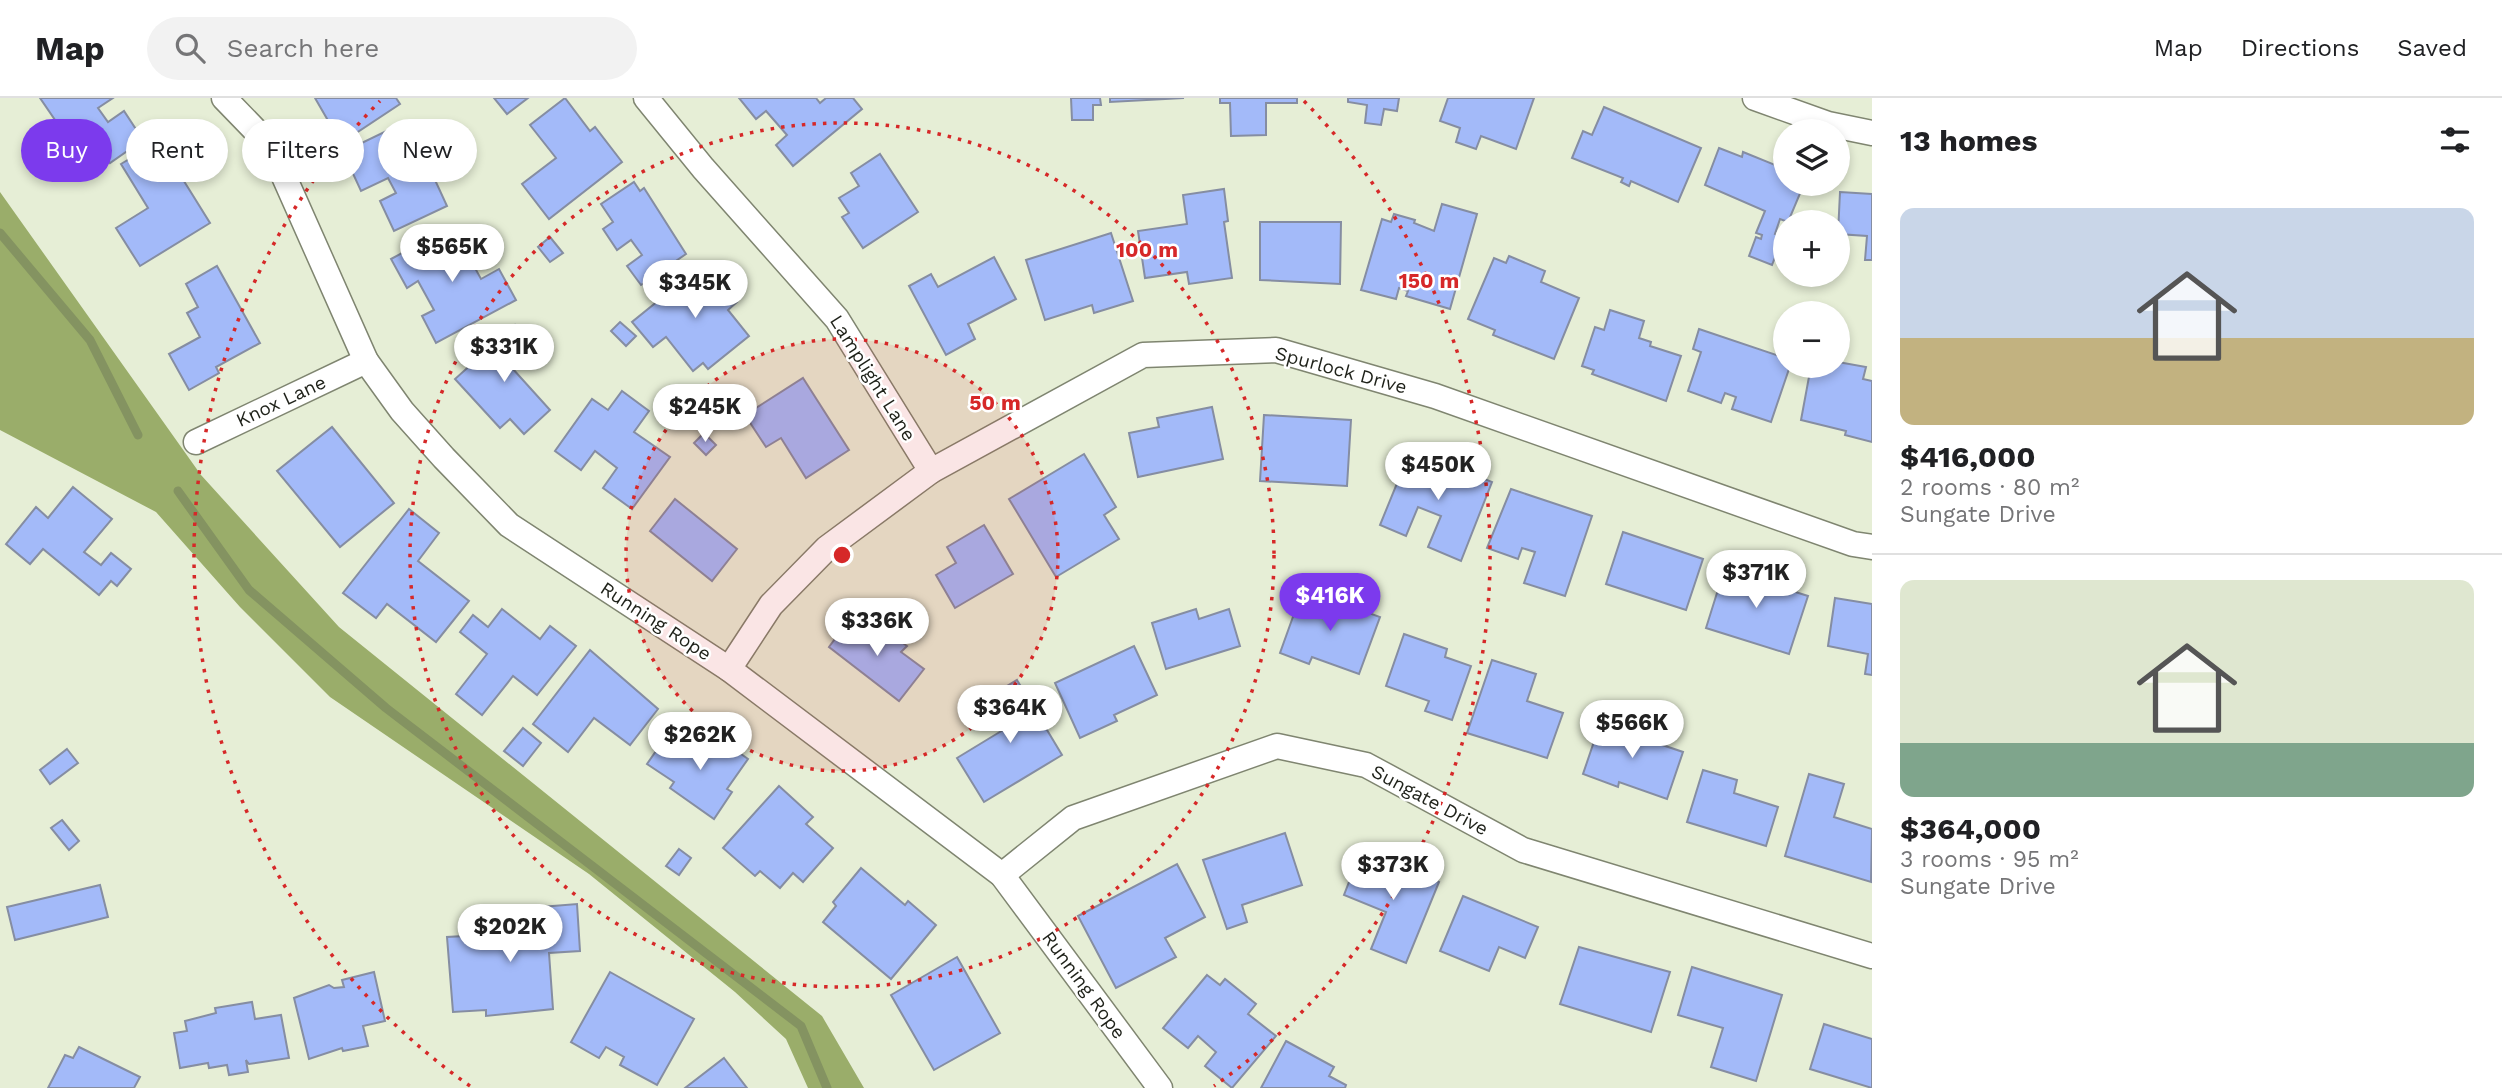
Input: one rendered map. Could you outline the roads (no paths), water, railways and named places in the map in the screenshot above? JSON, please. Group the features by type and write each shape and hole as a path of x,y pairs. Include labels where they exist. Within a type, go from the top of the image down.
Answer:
{"street":[{"name":"Running Rope","path":"224,98 254,130 278,163 366,361 402,411 509,525 729,669 1002,875 1160,1088"},
{"name":"Lamplight Lane","path":"646,98 837,319 931,471"},
{"path":"1755,98 1828,124 1872,133"},
{"name":"Spurlock Drive","path":"729,669 771,605 827,548 931,471 1143,355 1276,350 1435,396 1853,544 1872,547"},
{"name":"Knox Lane","path":"196,442 366,361"},
{"name":"Sungate Drive","path":"1002,875 1073,818 1277,746 1366,765 1523,850 1872,956"}],"waterway":[{"path":"0,233 90,340 138,435"},
{"path":"178,491 249,590 386,708 801,1026 827,1088"}]}
